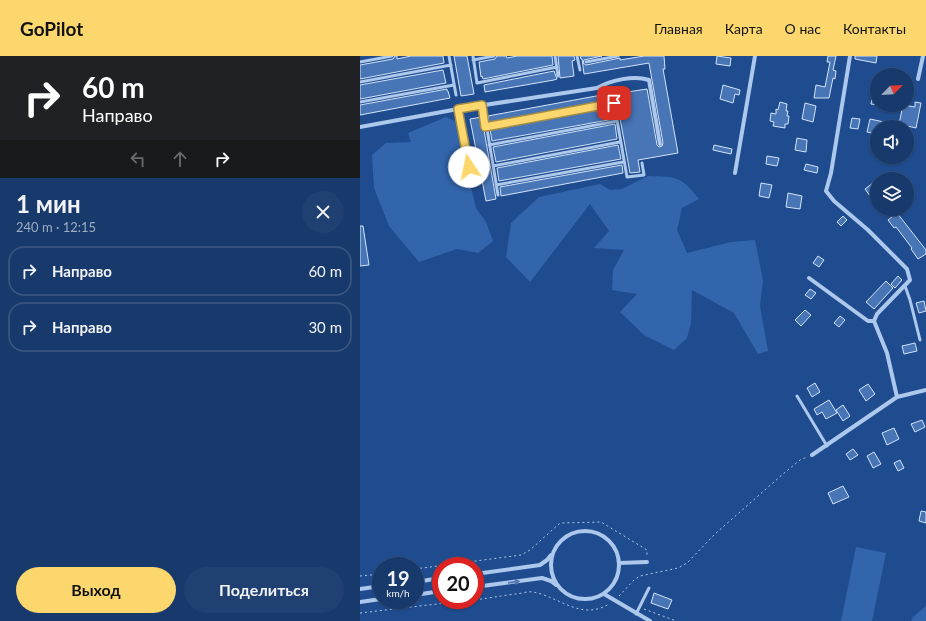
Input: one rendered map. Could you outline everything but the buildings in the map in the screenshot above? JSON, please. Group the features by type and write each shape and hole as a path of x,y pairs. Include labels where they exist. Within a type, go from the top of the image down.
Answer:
{"street":[{"path":"735,173 755,56"},
{"path":"850,56 831,173 826,191 834,201 868,230 907,269 910,280 878,314 874,321"},
{"path":"918,79 923,56"},
{"path":"360,127 482,105 597,88 604,84 641,77 649,80 660,144"},
{"path":"808,278 868,322 874,321"},
{"path":"874,321 887,353 897,397"},
{"path":"812,455 828,446 897,397 926,390"},
{"path":"484,573 540,565 547,560 557,546 566,537 578,532 591,532 603,536 616,551 619,563 618,575 608,590 604,594 592,598 580,599 568,595 551,581 542,578 484,586"},
{"path":"554,551 551,567 553,577 558,587"},
{"path":"619,563 647,562"},
{"path":"360,589 372,587"},
{"path":"604,594 650,621"},
{"path":"360,602 372,600"}],"lane":[{"path":"360,62 392,56"},
{"path":"449,56 456,95"},
{"path":"494,56 473,58 477,83 557,67"},
{"path":"555,56 558,76"},
{"path":"577,56 580,70"},
{"path":"586,62 618,56"},
{"path":"360,82 451,65"},
{"path":"360,102 454,85"},
{"path":"485,127 614,103 623,162 627,177 644,175 642,162"},
{"path":"482,105 498,195"},
{"path":"458,109 472,182"},
{"path":"489,145 617,122"},
{"path":"493,166 620,142"},
{"path":"496,185 623,162"},
{"path":"905,286 920,340"},
{"path":"797,396 828,446"},
{"path":"636,614 649,588"}],"path":[{"path":"586,613 593,613 605,608 640,576 678,568 687,563 715,534 783,474 800,460 812,455"},
{"path":"424,568 521,555 530,550 560,523 600,522 647,550 647,562"},
{"path":"360,576 372,575"},
{"path":"484,599 532,592 549,598 573,610"},
{"path":"640,607 676,621"},
{"path":"360,613 389,609"}],"shaded area":[{"path":"446,117 455,121 476,208 486,222 493,241 478,253 457,249 419,262 389,226 374,188 372,155 386,143 411,142 408,133"},
{"path":"648,176 672,177 682,181 699,199 682,208 677,230 687,253 731,242 755,240 763,281 760,306 768,351 758,354 734,313 692,290 691,323 687,338 674,350 644,335 620,312 637,294 612,290 613,270 624,250 594,248 609,231 590,204 530,282 506,257 511,223 539,197 600,184 610,190 622,189"},
{"path":"856,547 886,553 872,621 841,621"},
{"path":"926,606 926,621 911,621 913,617"}],"route":[{"path":"469,167 458,109 482,105 485,127 614,103"}]}
